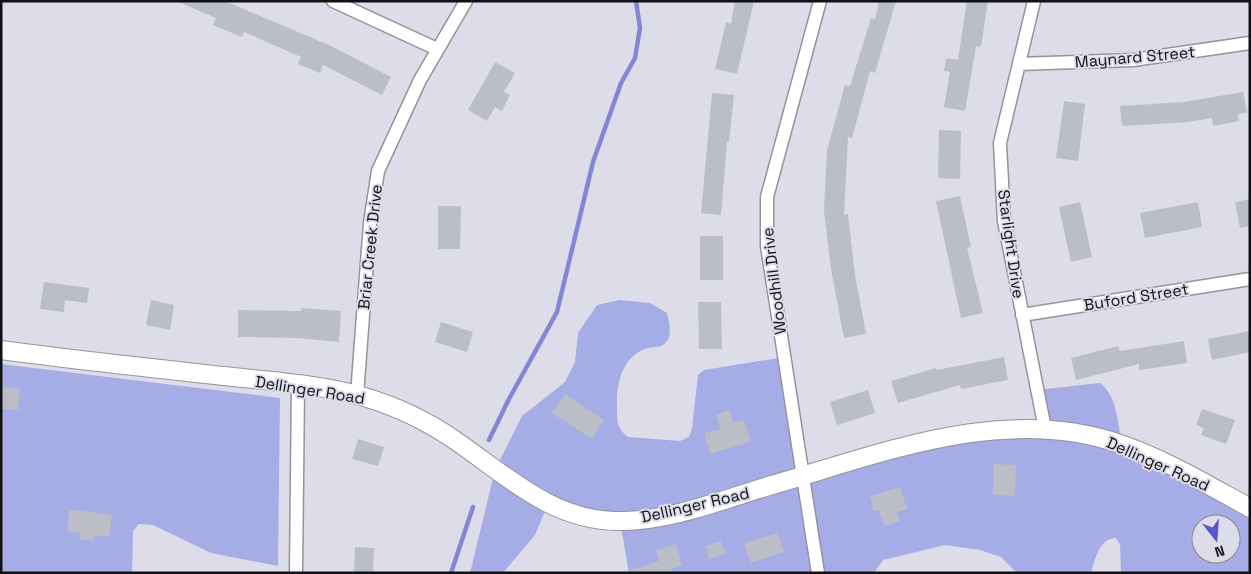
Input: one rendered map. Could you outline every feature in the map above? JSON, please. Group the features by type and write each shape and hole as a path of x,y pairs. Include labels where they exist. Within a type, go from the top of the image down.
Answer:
{"street":[{"path":"333,1 437,49"},
{"name":"Briar Creek Drive","path":"357,395 370,224 378,171 395,130 437,49 466,1"},
{"name":"Woodhill Drive","path":"818,573 767,246 767,197 820,1"},
{"name":"Starlight Drive","path":"1034,1 1000,143 1004,221 1045,429"},
{"name":"Maynard Street","path":"1019,64 1133,60 1250,43"},
{"name":"Buford Street","path":"1022,315 1250,279"},
{"name":"Dellinger Road","path":"1,350 298,385 357,395 416,416 456,440 519,487 557,509 586,519 620,521 680,512 911,444 968,433 1045,429 1097,437 1122,444 1192,476 1250,508"},
{"path":"296,573 298,385"}],"shaded area":[{"path":"620,300 650,303 667,313 670,332 666,342 662,346 648,348 637,353 626,365 619,381 617,399 618,420 622,431 628,437 680,441 689,437 692,428 698,375 704,370 785,357 802,476 911,444 1044,429 1037,390 1100,383 1106,388 1113,403 1122,444 1250,508 1250,573 1121,573 1120,544 1116,538 1110,539 1102,546 1096,556 1091,573 1017,573 1001,557 980,550 945,545 883,560 874,573 629,573 620,521 548,504 535,535 503,573 470,573 495,470 522,416 565,382 575,362 578,333 597,305"},
{"path":"1,364 280,398 278,566 211,553 153,525 139,524 133,531 132,573 1,573"}],"building":[{"path":"176,1 225,1 331,46 391,77 382,95 323,65 320,73 298,64 301,57 244,32 242,37 213,25 216,18"},
{"path":"735,1 754,1 737,74 715,69 726,22 731,24"},
{"path":"879,1 896,1 875,73 870,71 852,138 848,137 844,215 848,214 855,275 866,334 844,338 831,269 824,211 827,150 845,85 850,86 871,18 875,19"},
{"path":"967,1 988,1 981,47 976,46 965,111 944,107 950,72 944,71 946,58 958,60"},
{"path":"495,62 515,73 504,92 510,95 502,111 495,107 487,121 468,110"},
{"path":"1243,92 1247,113 1238,114 1239,121 1213,126 1212,118 1188,122 1122,126 1120,106 1184,102"},
{"path":"712,93 734,95 729,142 727,142 721,215 701,213"},
{"path":"1064,101 1085,104 1078,161 1056,158"},
{"path":"939,130 961,131 960,179 938,178"},
{"path":"960,196 971,247 967,248 983,313 961,318 936,201"},
{"path":"1250,199 1250,226 1240,228 1235,202"},
{"path":"1080,202 1092,257 1071,262 1059,207"},
{"path":"1198,202 1202,227 1145,238 1140,213"},
{"path":"438,206 461,206 460,249 438,249"},
{"path":"700,236 723,236 723,280 700,280"},
{"path":"44,282 89,288 87,303 65,300 64,312 40,309"},
{"path":"151,300 174,305 170,330 146,325"},
{"path":"698,302 721,302 722,349 699,349"},
{"path":"301,308 341,311 339,342 299,338 238,337 238,310 301,311"},
{"path":"441,322 473,332 467,352 435,342"},
{"path":"1250,331 1250,352 1212,360 1208,339"},
{"path":"1184,341 1187,363 1139,370 1139,364 1076,380 1071,358 1118,346 1120,351"},
{"path":"1004,357 1008,380 961,389 960,385 898,403 891,381 936,368 937,370"},
{"path":"1,387 20,388 18,410 1,409"},
{"path":"868,390 875,413 837,425 830,402"},
{"path":"565,394 604,420 592,439 552,413"},
{"path":"1202,409 1235,420 1226,444 1201,435 1204,428 1196,425"},
{"path":"730,410 733,423 744,420 751,442 710,454 704,433 720,429 716,414"},
{"path":"358,439 384,447 378,466 352,459"},
{"path":"994,464 1016,465 1015,496 993,495"},
{"path":"900,487 907,509 897,512 900,521 884,526 879,510 874,511 870,496"},
{"path":"69,509 112,515 109,537 95,535 94,541 79,539 80,533 67,531"},
{"path":"778,533 784,552 750,563 744,543"},
{"path":"721,541 725,554 709,559 705,546"},
{"path":"676,544 682,565 671,569 672,573 631,573 630,570 659,561 656,550"},
{"path":"355,547 374,548 373,573 354,573"}],"waterway":[{"path":"489,440 509,399 557,312 593,162 621,83 635,58 640,28 636,1"},
{"path":"451,573 473,507"}]}
